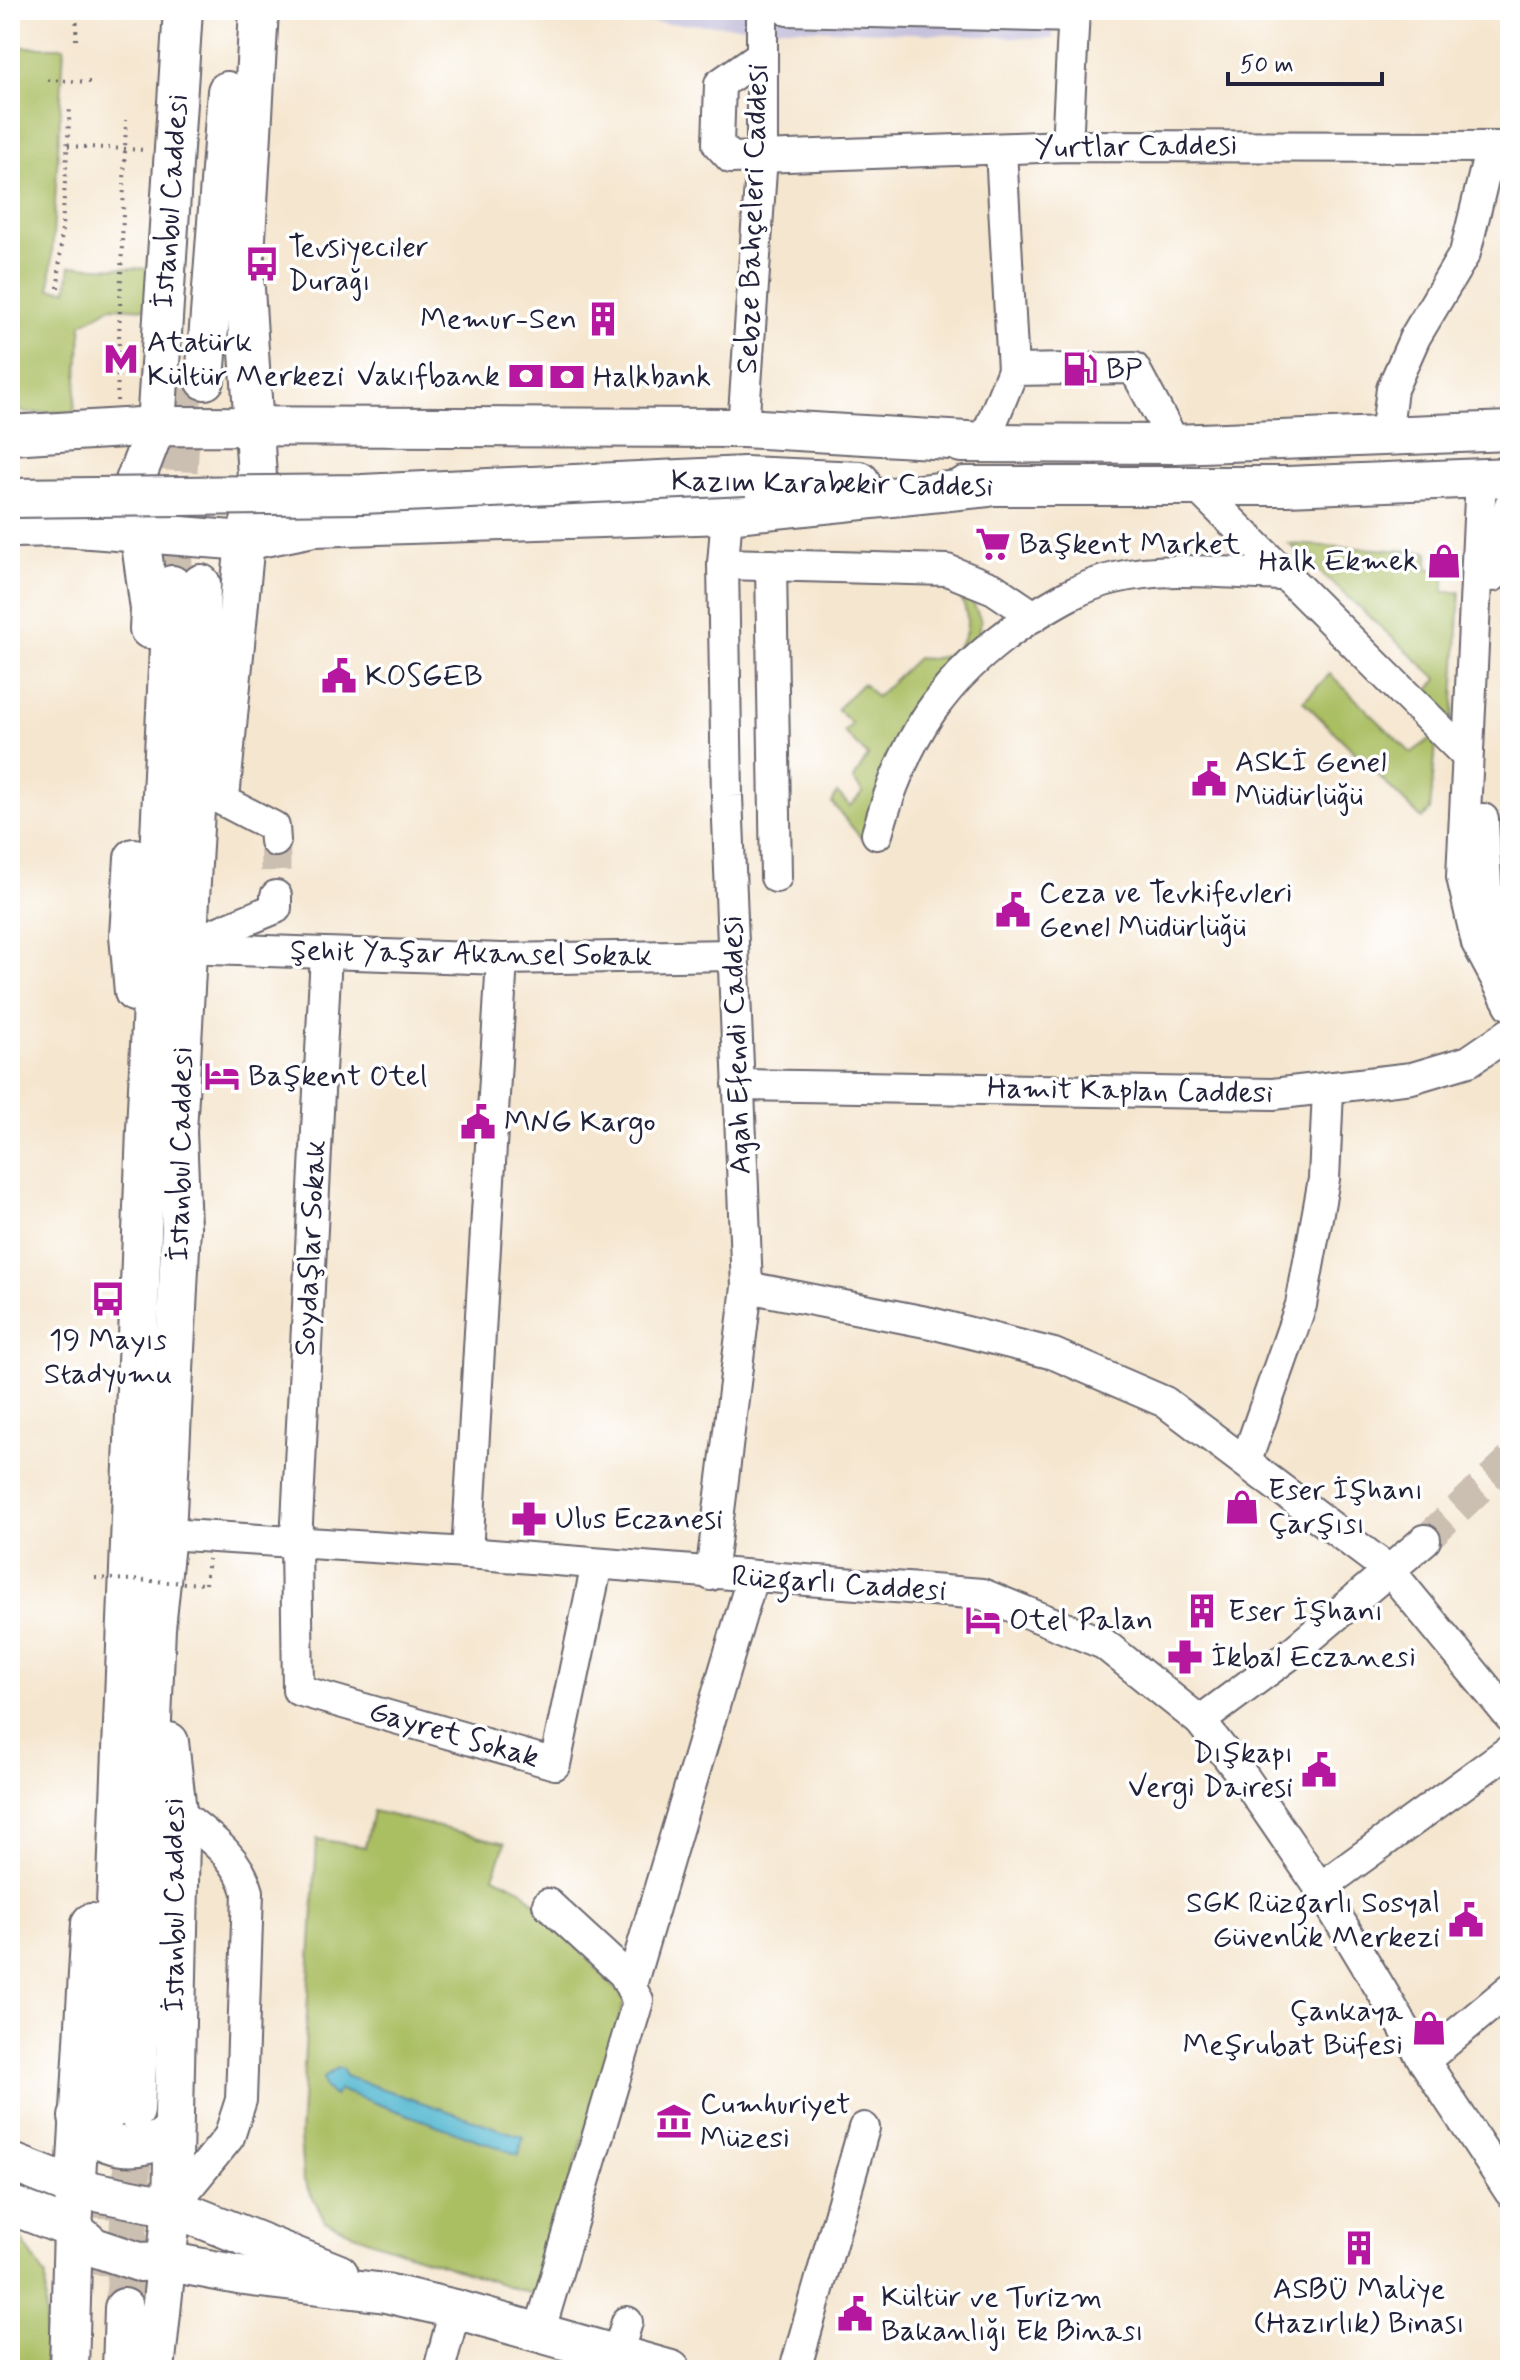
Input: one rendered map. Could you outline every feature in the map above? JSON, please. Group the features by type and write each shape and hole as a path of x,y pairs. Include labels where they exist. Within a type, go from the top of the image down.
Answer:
{"main road":[{"name":"İstanbul Caddesi","path":"155,2370 172,2207 171,2134 180,1837 142,1628 166,1534 181,1227 129,935 150,609 133,486 156,426 183,10"},
{"name":"İstanbul Caddesi","path":"199,10 194,378 233,10"},
{"path":"162,1131 211,942 220,799 245,541 258,492 244,273 259,10"},
{"path":"10,435 156,426 470,430 744,453"},
{"name":"Kazım Karabekir Caddesi","path":"10,473 353,471 984,442 1175,444 1510,431"},
{"name":"Kazım Karabekir Caddesi","path":"10,498 362,494 744,453 988,487 1197,487 1495,477"},
{"path":"10,528 141,531 245,541 314,527 727,514 988,487"},
{"name":"İstanbul Caddesi","path":"69,2370 77,2188 107,2113 142,1628 162,1131 197,774 187,585"},
{"path":"107,2113 88,2132 119,2147 141,2147 171,2134"},
{"path":"10,2162 77,2188 172,2207 386,2293"},
{"path":"10,2205 73,2229 94,2247 139,2262 165,2261 244,2276 386,2293 539,2333 622,2338 671,2370"},
{"path":"94,2370 111,2307 122,2370"}],"street":[{"name":"Sebze Bahçeleri Caddesi","path":"744,453 762,156 762,10"},
{"path":"787,10 1074,14 1067,146"},
{"name":"Yurtlar Caddesi","path":"760,56 720,84 718,144 731,158 1067,146 1500,147"},
{"path":"1386,436 1392,389 1415,337 1465,253 1500,147"},
{"path":"984,442 1013,370 1001,150"},
{"path":"1013,370 1134,368 1175,444"},
{"path":"1495,477 1466,755 1462,877 1477,943 1510,1005"},
{"path":"1197,487 1466,755"},
{"path":"1506,938 1487,905 1482,843 1494,555 1510,505"},
{"name":"Agah Efendi Caddesi","path":"711,1575 747,1287 732,955 723,564 727,514"},
{"path":"723,564 947,570 994,589 1034,616"},
{"path":"771,565 776,877"},
{"path":"877,834 889,792 911,739 937,697 965,668 1034,616 1086,588 1114,578 1151,573 1285,575"},
{"path":"220,799 274,827 275,841"},
{"path":"211,942 276,908 276,896"},
{"name":"Şehit Yaşar Akansel Sokak","path":"211,942 326,954 502,959 732,955"},
{"name":"Soydaşlar Sokak","path":"296,1542 326,954"},
{"path":"467,1553 502,959"},
{"name":"Hamit Kaplan Caddesi","path":"738,1085 1273,1094 1412,1078 1469,1061 1510,1033"},
{"path":"1246,1461 1301,1305 1324,1179 1328,1090"},
{"path":"747,1287 931,1323 1054,1354 1165,1402 1390,1571 1510,1717"},
{"name":"Rüzgarlı Caddesi","path":"166,1534 467,1553 711,1575 982,1594 1104,1644 1200,1721 1320,1888 1424,2061 1509,2188"},
{"path":"1200,1721 1288,1656 1425,1540"},
{"name":"Gayret Sokak","path":"296,1542 298,1690 555,1764 597,1564"},
{"path":"631,1985 752,1578"},
{"path":"1320,1888 1510,1750"},
{"path":"172,2207 229,2137 241,2100 248,1892 243,1874 224,1849 177,1811"},
{"path":"539,2333 582,2180 638,2001 624,1974 548,1904"},
{"path":"1424,2061 1510,1989"},
{"path":"795,2370 864,2128"},
{"path":"439,2370 455,2309"}],"path":[{"path":"76,40 77,10"},
{"path":"48,80 90,82"},
{"path":"58,288 70,107"},
{"path":"117,408 126,120"},
{"path":"68,146 151,150"},
{"path":"95,1578 205,1584"}],"shaded area":[{"path":"340,10 1055,10 1053,39"}],"green space":[{"path":"10,47 64,47 50,289 67,290 70,266 153,269 149,309 111,307 82,324 74,412 25,413 10,402"},
{"path":"1289,544 1428,552 1428,569 1444,569 1444,592 1460,592 1453,720 1425,694 1438,679"},
{"path":"955,589 967,589 981,621 976,642 919,702 887,766 861,838 832,803 837,793 850,806 863,793 853,780 868,756 844,732 852,724 837,709 863,683 876,697 917,658 946,655 956,648 967,628 963,603"},
{"path":"1330,674 1411,753 1437,734 1430,811 1422,819 1303,701"},
{"path":"373,1811 505,1843 494,1876 523,1890 625,1999 537,2292 531,2294 369,2240 325,2221 303,2179 300,2135 317,1839 365,1847"},
{"path":"10,2222 46,2277 45,2370 10,2370"}],"water":[{"path":"337,2068 343,2069 345,2076 523,2137 519,2155 339,2090 334,2096 325,2089 323,2078"}],"tunnel":[{"path":"172,585 184,376"},
{"path":"275,841 276,896"},
{"path":"1425,1540 1510,1460"},
{"path":"99,2275 108,2112"},
{"path":"124,2308 135,2115"}],"place":[{"name":"Tevsiyeciler Durağı","path":"262,264"},
{"name":"Memur-Sen","path":"603,319"},
{"name":"Atatürk Kültür Merkezi","path":"121,359"},
{"name":"BP","path":"1080,369"},
{"name":"Vakıfbank","path":"526,376"},
{"name":"Halkbank","path":"567,377"},
{"name":"Başkent Market","path":"993,544"},
{"name":"Halk Ekmek","path":"1444,561"},
{"name":"KOSGEB","path":"339,676"},
{"name":"ASKİ Genel Müdürlüğü","path":"1209,779"},
{"name":"Ceza ve Tevkifevleri Genel Müdürlüğü","path":"1013,910"},
{"name":"Başkent Otel","path":"222,1076"},
{"name":"MNG Kargo","path":"478,1122"},
{"name":"19 Mayıs Stadyumu","path":"108,1299"},
{"name":"Eser İşhanı Çarşısı","path":"1242,1507"},
{"name":"Ulus Eczanesi","path":"529,1519"},
{"name":"Eser İşhanı","path":"1202,1611"},
{"name":"Otel Palan","path":"983,1620"},
{"name":"İkbal Eczanesi","path":"1185,1657"},
{"name":"Dışkapı Vergi Dairesi","path":"1319,1770"},
{"name":"SGK Rüzgarlı Sosyal Güvenlik Merkezi","path":"1466,1920"},
{"name":"Çankaya Meşrubat Büfesi","path":"1429,2028"},
{"name":"Cumhuriyet Müzesi","path":"674,2121"},
{"name":"ASBÜ Maliye (Hazırlık) Binası","path":"1359,2248"},
{"name":"Kültür ve Turizm Bakanlığı Ek Binası","path":"855,2314"}]}
